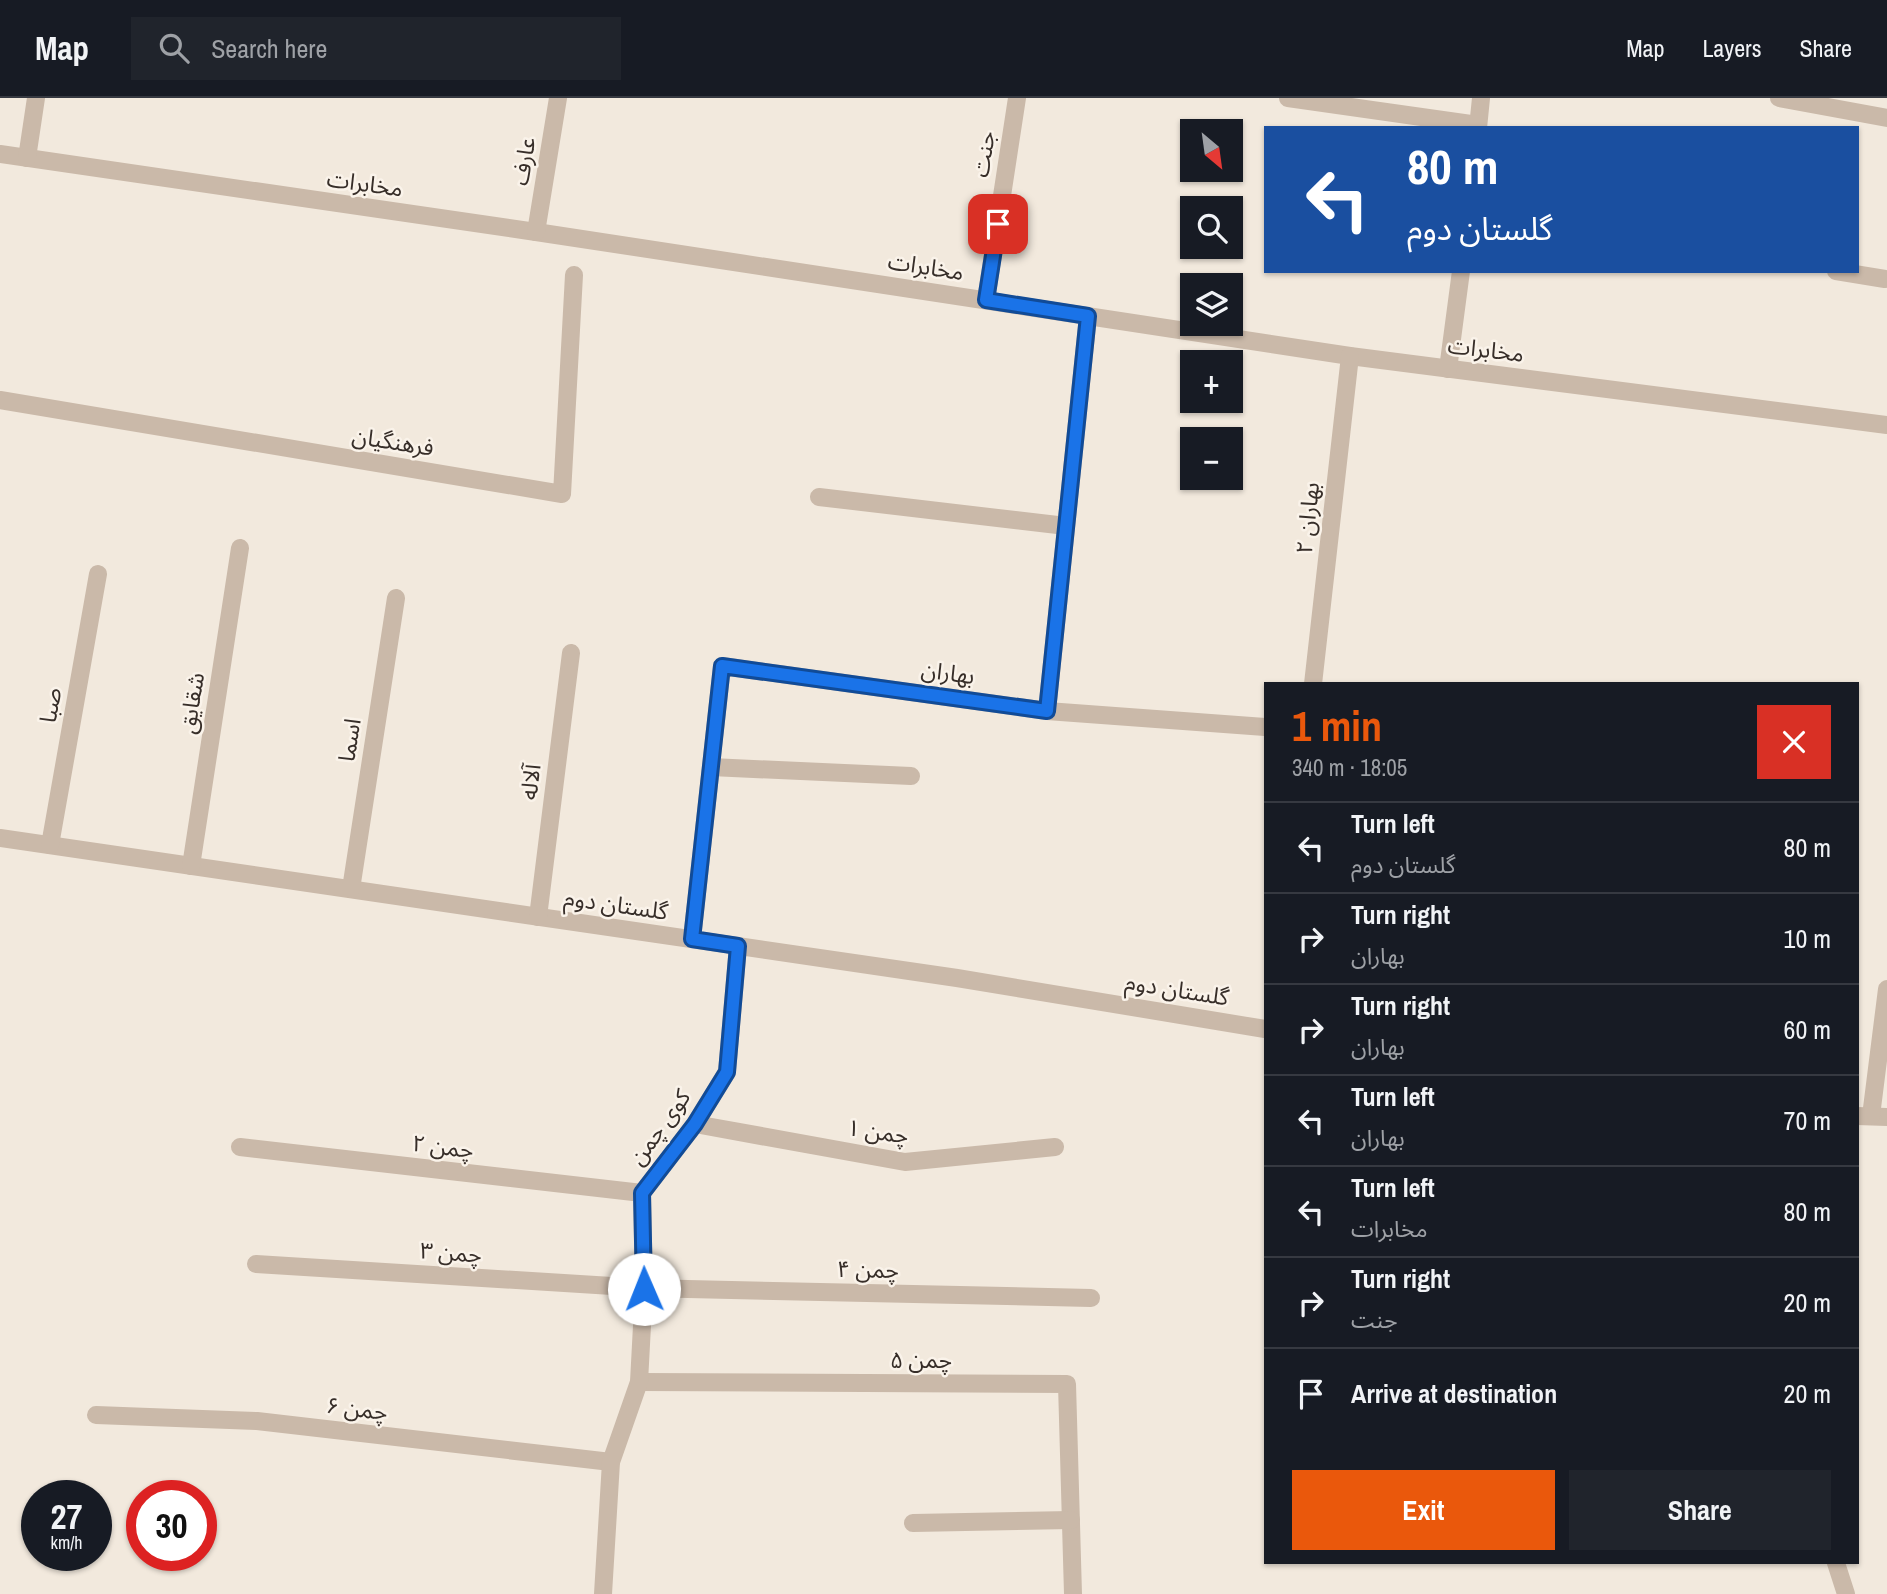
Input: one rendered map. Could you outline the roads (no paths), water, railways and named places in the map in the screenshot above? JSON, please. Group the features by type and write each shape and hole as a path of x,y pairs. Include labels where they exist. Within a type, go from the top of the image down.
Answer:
{"street":[{"path":"27,158 36,98"},
{"name":"عارف","path":"536,233 558,98"},
{"name":"جنت","path":"986,300 1017,98"},
{"path":"1289,98 1471,126"},
{"path":"1478,126 1481,98"},
{"path":"1779,98 1887,118"},
{"name":"مخابرات","path":"0,153 1350,356 1887,425"},
{"path":"1448,369 1461,273"},
{"path":"1848,273 1885,279"},
{"name":"فرهنگیان","path":"0,400 562,494 574,275"},
{"path":"1088,316 1047,711 1264,727"},
{"name":"بهاران ۲","path":"1313,682 1350,356"},
{"path":"820,497 1066,526"},
{"name":"شقایق","path":"191,866 240,548"},
{"name":"صبا","path":"50,845 98,574"},
{"name":"اسما","path":"351,889 396,598"},
{"name":"آلاله","path":"538,917 571,653"},
{"name":"بهاران","path":"692,939 722,666 1047,711"},
{"path":"711,767 911,776"},
{"name":"گلستان دوم","path":"0,838 957,978 1264,1028"},
{"name":"کوی چمن","path":"603,1594 611,1462 639,1382 644,1289 642,1193 695,1124 727,1072 738,946"},
{"path":"1872,1116 1887,989"},
{"name":"چمن ۱","path":"695,1124 905,1162 1055,1147"},
{"name":"چمن ۲","path":"240,1147 642,1193"},
{"name":"چمن ۳","path":"256,1264 644,1289"},
{"name":"چمن ۴","path":"644,1289 1091,1298"},
{"name":"چمن ۵","path":"639,1382 1067,1384 1073,1594"},
{"name":"چمن ۶","path":"96,1415 257,1421 611,1462"},
{"path":"913,1523 1071,1520"},
{"path":"1836,1564 1846,1594"}]}
